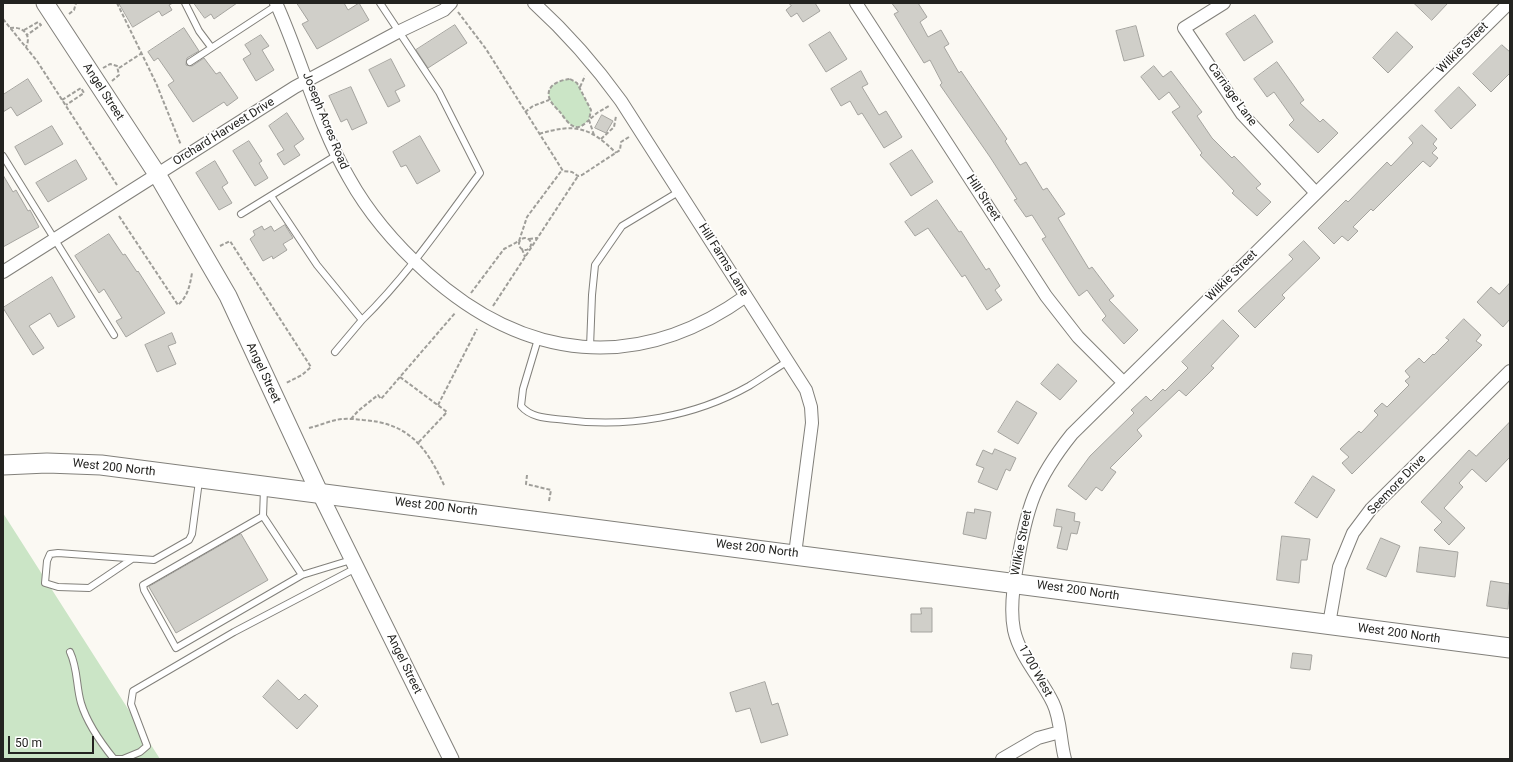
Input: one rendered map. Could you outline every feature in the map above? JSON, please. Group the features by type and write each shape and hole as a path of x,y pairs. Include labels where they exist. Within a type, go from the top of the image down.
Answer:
{"main road":[{"name":"Angel Street","path":"45,3 157,174 228,296 319,492"},
{"name":"West 200 North","path":"3,465 81,463 199,477 1510,648"}],"street":[{"name":"Hill Farms Lane","path":"534,3 573,40 600,71 680,191 806,390 811,407 812,423 795,554"},
{"name":"Hill Street","path":"856,3 1046,296 1078,337 1124,383"},
{"name":"Carriage Lane","path":"1224,3 1184,28 1242,114 1316,193"},
{"name":"Wilkie Street","path":"1014,583 1022,530 1031,501 1041,478 1054,456 1072,434 1509,3"},
{"name":"Joseph Acres Road","path":"276,4 336,155 349,179 373,213 414,261 441,286 471,308 503,326 538,339 564,345 620,347 651,342 704,323 746,296"},
{"name":"Orchard Harvest Drive","path":"3,272 307,80 398,32 444,10 454,7"},
{"name":"Seemore Drive","path":"1329,624 1339,567 1353,533 1371,510 1510,371"},
{"name":"Angel Street","path":"319,492 451,759"},
{"name":"1700 West","path":"1014,583 1014,630 1025,656 1053,704 1065,759"},
{"path":"1002,759 1038,738 1060,732"}],"lane":[{"path":"185,3 199,31 210,47"},
{"path":"335,352 414,261 480,173 439,92 380,3"},
{"path":"190,62 210,47 276,4"},
{"path":"241,214 336,155"},
{"path":"3,156 114,335"},
{"path":"590,347 595,265 622,226 680,191"},
{"path":"271,196 317,265 362,320"},
{"path":"538,339 523,389 521,406 527,413 537,417 578,422 607,423 665,418 702,406 749,386 788,361"},
{"path":"132,559 89,588 58,587 45,583 47,561 50,554 58,553 154,560 189,540 192,534 199,477"},
{"path":"264,485 263,516 302,575"},
{"path":"263,516 144,585 144,590 176,648 302,575 354,563"},
{"path":"70,652 76,664 80,702 85,715 104,748 114,759 122,759 140,752 147,746 131,704 133,691 354,563"}],"path":[{"path":"66,16 74,10 76,3"},
{"path":"118,3 156,83 181,145"},
{"path":"454,7 486,49 562,170 572,172 578,176"},
{"path":"3,19 37,61 117,185"},
{"path":"24,30 38,22 41,26 27,35"},
{"path":"10,28 16,27 24,30 27,35 26,47"},
{"path":"28,28 31,32"},
{"path":"119,68 142,53"},
{"path":"100,70 110,64 114,64 119,68"},
{"path":"109,83 119,75 119,68"},
{"path":"580,88 585,76"},
{"path":"594,135 589,120 591,110 577,83 570,79 560,80 552,85 549,92 550,100 568,123 594,135 616,153"},
{"path":"62,100 81,88 84,93 66,105"},
{"path":"69,96 72,100"},
{"path":"525,112 533,106 550,100"},
{"path":"539,134 556,129 582,126 597,112 609,106"},
{"path":"591,110 597,112"},
{"path":"600,139 614,126 616,116"},
{"path":"493,306 578,176 620,150 621,142 628,137"},
{"path":"518,245 524,231 527,217 562,170"},
{"path":"119,216 178,305 184,299 190,288 192,273"},
{"path":"524,231 525,237"},
{"path":"525,237 529,239 538,238"},
{"path":"471,293 504,249 525,237"},
{"path":"529,239 531,248"},
{"path":"220,246 230,241 311,367 302,375 286,383"},
{"path":"512,245 518,245 522,249 525,257"},
{"path":"522,249 531,248"},
{"path":"351,419 358,411 378,395 381,399 455,314"},
{"path":"438,405 477,329"},
{"path":"400,377 447,412 418,443"},
{"path":"310,428 337,419 351,419 392,424 412,436 418,443 435,465 444,485"},
{"path":"527,474 526,484 551,490 549,501"}],"green space":[{"path":"570,79 577,83 591,110 589,120 580,127 571,125 550,100 549,91 551,87 557,82"},
{"path":"3,513 160,759 3,759"}],"building":[{"path":"119,3 173,3 169,5 172,10 162,16 159,11 133,27"},
{"path":"194,3 237,3 214,19 211,14 205,18"},
{"path":"297,3 344,3 348,10 359,3 369,20 317,49 302,24 308,21"},
{"path":"789,3 815,3 820,11 803,22 797,13 791,17 786,10 791,6"},
{"path":"892,3 918,3 927,17 920,22 928,37 941,30 949,44 944,47 959,73 961,71 1007,139 1005,141 1020,165 1026,162 1043,190 1047,188 1065,214 1058,218 1089,269 1092,267 1114,296 1109,300 1138,330 1124,344 1102,320 1106,316 1087,290 1079,296 1042,239 1046,237 1032,215 1026,217 1014,200 1017,199 990,157 940,85 942,83 930,60 924,63 894,14 898,12"},
{"path":"1414,3 1448,3 1432,20"},
{"path":"1255,15 1273,42 1244,61 1226,34"},
{"path":"455,25 467,43 428,68 416,50"},
{"path":"1136,26 1144,56 1124,61 1116,31"},
{"path":"184,28 199,51 187,58 186,65 192,66 204,58 216,74 220,72 238,98 227,106 224,102 193,122 168,85 174,81 158,58 154,61 148,52"},
{"path":"830,32 847,59 826,72 809,45"},
{"path":"1397,32 1413,47 1388,73 1373,58"},
{"path":"261,35 269,46 262,50 274,70 256,81 243,59 251,54 245,45"},
{"path":"1502,45 1510,52 1510,73 1491,92 1473,74"},
{"path":"391,59 405,86 395,91 400,101 388,107 369,70"},
{"path":"1277,62 1304,100 1300,103 1320,122 1323,119 1338,133 1318,153 1289,125 1294,120 1274,92 1267,97 1254,79"},
{"path":"1154,66 1163,77 1171,71 1202,112 1197,116 1212,138 1232,158 1234,156 1261,184 1256,188 1271,202 1257,216 1232,193 1234,191 1200,155 1202,153 1172,112 1180,107 1169,92 1159,100 1141,77"},
{"path":"861,71 868,84 862,87 879,115 886,111 902,137 884,148 862,113 858,115 850,101 841,106 831,89"},
{"path":"28,79 42,101 17,116 11,107 3,112 3,95"},
{"path":"351,87 367,123 352,130 347,119 341,122 329,96"},
{"path":"1459,87 1476,105 1451,129 1435,111"},
{"path":"287,113 304,139 294,146 300,155 284,165 277,154 284,150 269,126"},
{"path":"602,115 613,121 606,133 595,128"},
{"path":"1422,125 1437,139 1433,144 1437,148 1432,153 1438,158 1430,167 1423,161 1373,211 1371,209 1353,227 1358,231 1348,241 1342,236 1334,244 1318,228 1346,200 1348,202 1387,162 1391,166 1413,143 1409,138"},
{"path":"52,126 63,144 25,165 15,147"},
{"path":"420,136 440,171 417,184 406,165 401,167 393,152"},
{"path":"249,141 262,161 259,163 268,178 255,186 233,151"},
{"path":"912,150 933,182 911,196 890,164"},
{"path":"76,160 87,179 48,202 36,183"},
{"path":"215,161 228,183 222,187 232,203 219,210 196,173"},
{"path":"3,175 13,192 16,190 28,211 30,210 39,227 3,247"},
{"path":"937,200 959,232 961,231 986,270 989,268 1000,286 995,290 1002,300 987,310 965,275 962,277 928,228 915,236 905,222"},
{"path":"285,225 293,238 283,244 287,250 273,259 272,256 263,261 250,239 255,235 253,231 262,226 264,230 271,226 274,231"},
{"path":"109,234 123,255 125,254 137,272 138,271 165,313 126,337 116,321 122,318 104,289 99,293 75,256"},
{"path":"1304,241 1320,258 1282,295 1285,298 1255,328 1238,311 1293,259 1289,255"},
{"path":"52,277 75,317 58,327 50,313 29,326 44,348 33,355 3,308"},
{"path":"1510,283 1510,319 1503,327 1477,302 1491,287 1499,294"},
{"path":"1464,319 1481,335 1476,341 1482,345 1352,474 1342,463 1349,457 1340,449 1359,431 1361,433 1378,415 1374,411 1382,403 1387,407 1409,385 1405,381 1410,377 1405,371 1419,358 1424,363 1433,354 1434,355 1449,340 1446,338"},
{"path":"1223,320 1239,336 1211,366 1214,368 1186,396 1179,390 1137,430 1142,436 1110,468 1116,472 1102,491 1096,487 1086,500 1068,486 1090,456 1134,413 1131,410 1146,396 1151,401 1163,389 1165,391 1188,368 1182,362"},
{"path":"172,333 176,343 168,346 176,364 157,372 145,345"},
{"path":"1058,364 1077,381 1060,400 1041,384"},
{"path":"1017,401 1037,413 1018,444 998,432"},
{"path":"1510,422 1510,457 1486,482 1472,469 1459,483 1463,487 1444,508 1465,528 1449,545 1434,530 1442,522 1421,502 1469,450 1476,456"},
{"path":"995,449 1016,458 1010,471 1006,469 997,490 978,482 984,468 976,465 983,450 992,454"},
{"path":"1313,476 1335,490 1317,518 1295,503"},
{"path":"975,509 991,512 986,539 963,534 967,512 974,513"},
{"path":"1057,509 1075,513 1074,521 1080,522 1077,534 1071,533 1067,550 1057,548 1062,527 1054,526"},
{"path":"241,534 268,580 176,633 149,587"},
{"path":"1282,536 1310,539 1307,560 1301,560 1299,583 1277,580"},
{"path":"1381,538 1400,546 1386,577 1367,569"},
{"path":"1420,547 1458,552 1455,577 1417,572"},
{"path":"1491,581 1510,584 1508,609 1487,606"},
{"path":"921,608 932,608 932,632 911,632 911,614 921,614"},
{"path":"1293,653 1312,655 1310,670 1291,668"},
{"path":"278,680 299,700 305,694 318,706 297,729 263,697"},
{"path":"765,682 772,705 778,703 788,735 761,743 750,708 736,712 730,693"}]}
